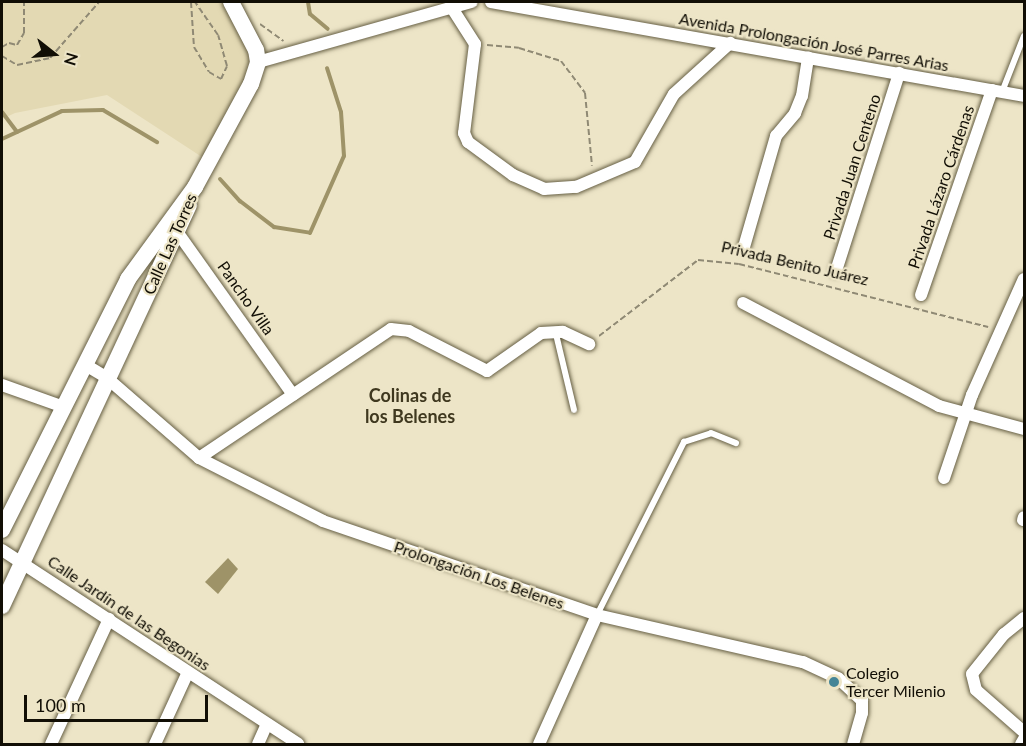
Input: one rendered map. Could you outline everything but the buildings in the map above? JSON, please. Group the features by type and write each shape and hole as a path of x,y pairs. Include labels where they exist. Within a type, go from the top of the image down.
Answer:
{"main road":[{"path":"231,2 250,36 258,62"},
{"name":"Calle Las Torres","path":"2,606 174,227 251,84 258,62"},
{"name":"Calle Las Torres","path":"2,530 62,406 128,279 174,227"}],"street":[{"path":"258,62 472,2"},
{"name":"Avenida Prolongación José Parres Arias","path":"491,2 1024,96"},
{"path":"452,8 475,44 464,133 468,142 513,175 544,189 576,187 634,162 674,94 730,43"},
{"path":"744,247 776,136 795,113 802,96 807,57"},
{"name":"Privada Juan Centeno","path":"836,271 899,74"},
{"name":"Privada Lázaro Cárdenas","path":"921,295 997,91"},
{"name":"Pancho Villa","path":"174,227 293,395"},
{"path":"944,478 1000,330 1019,309 1024,279"},
{"path":"743,303 939,406 1024,429"},
{"path":"199,458 391,329 409,331 487,370 541,333 555,330 589,344"},
{"name":"Prolongación Los Belenes","path":"84,364 107,378 199,458 323,522 597,615 803,662 838,678 862,700 862,713 853,744"},
{"path":"2,385 62,406"},
{"name":"Calle Jardín de las Begonias","path":"2,550 298,744"},
{"path":"539,744 597,615"},
{"path":"1024,618 1004,634 972,674 976,690 1024,732"},
{"path":"51,744 109,619"},
{"path":"154,744 188,672"},
{"path":"258,744 267,724"},
{"path":"1021,744 1024,739"}],"lane":[{"path":"997,91 1024,36"},
{"path":"555,330 574,410"},
{"path":"597,615 684,442 711,434 736,442"}],"path":[{"path":"2,47 9,43 17,45 24,33 24,2"},
{"path":"2,56 17,65 50,58 99,2"},
{"path":"193,2 218,35 227,66 221,79 209,72 194,47 193,2"},
{"path":"256,18 270,34 283,39 287,53"},
{"path":"475,44 519,48 561,61 585,93 593,179"},
{"name":"Privada Benito Juárez","path":"589,344 698,260 739,264 1000,330"}],"shaded area":[{"path":"2,2 226,2 252,46 249,70 202,157 107,95 15,113 2,119"},
{"path":"228,558 238,569 218,594 205,582"}],"waterway":[{"path":"308,2 310,14 328,29"},
{"path":"220,179 240,201 274,227 310,233 344,156 341,112 327,68"},
{"path":"2,139 62,111 103,110 157,142"},
{"path":"2,112 17,132"}],"place":[{"name":"Colegio Tercer Milenio","path":"834,682"}],"district":[{"name":"Colinas de los Belenes","path":"410,406"}]}
